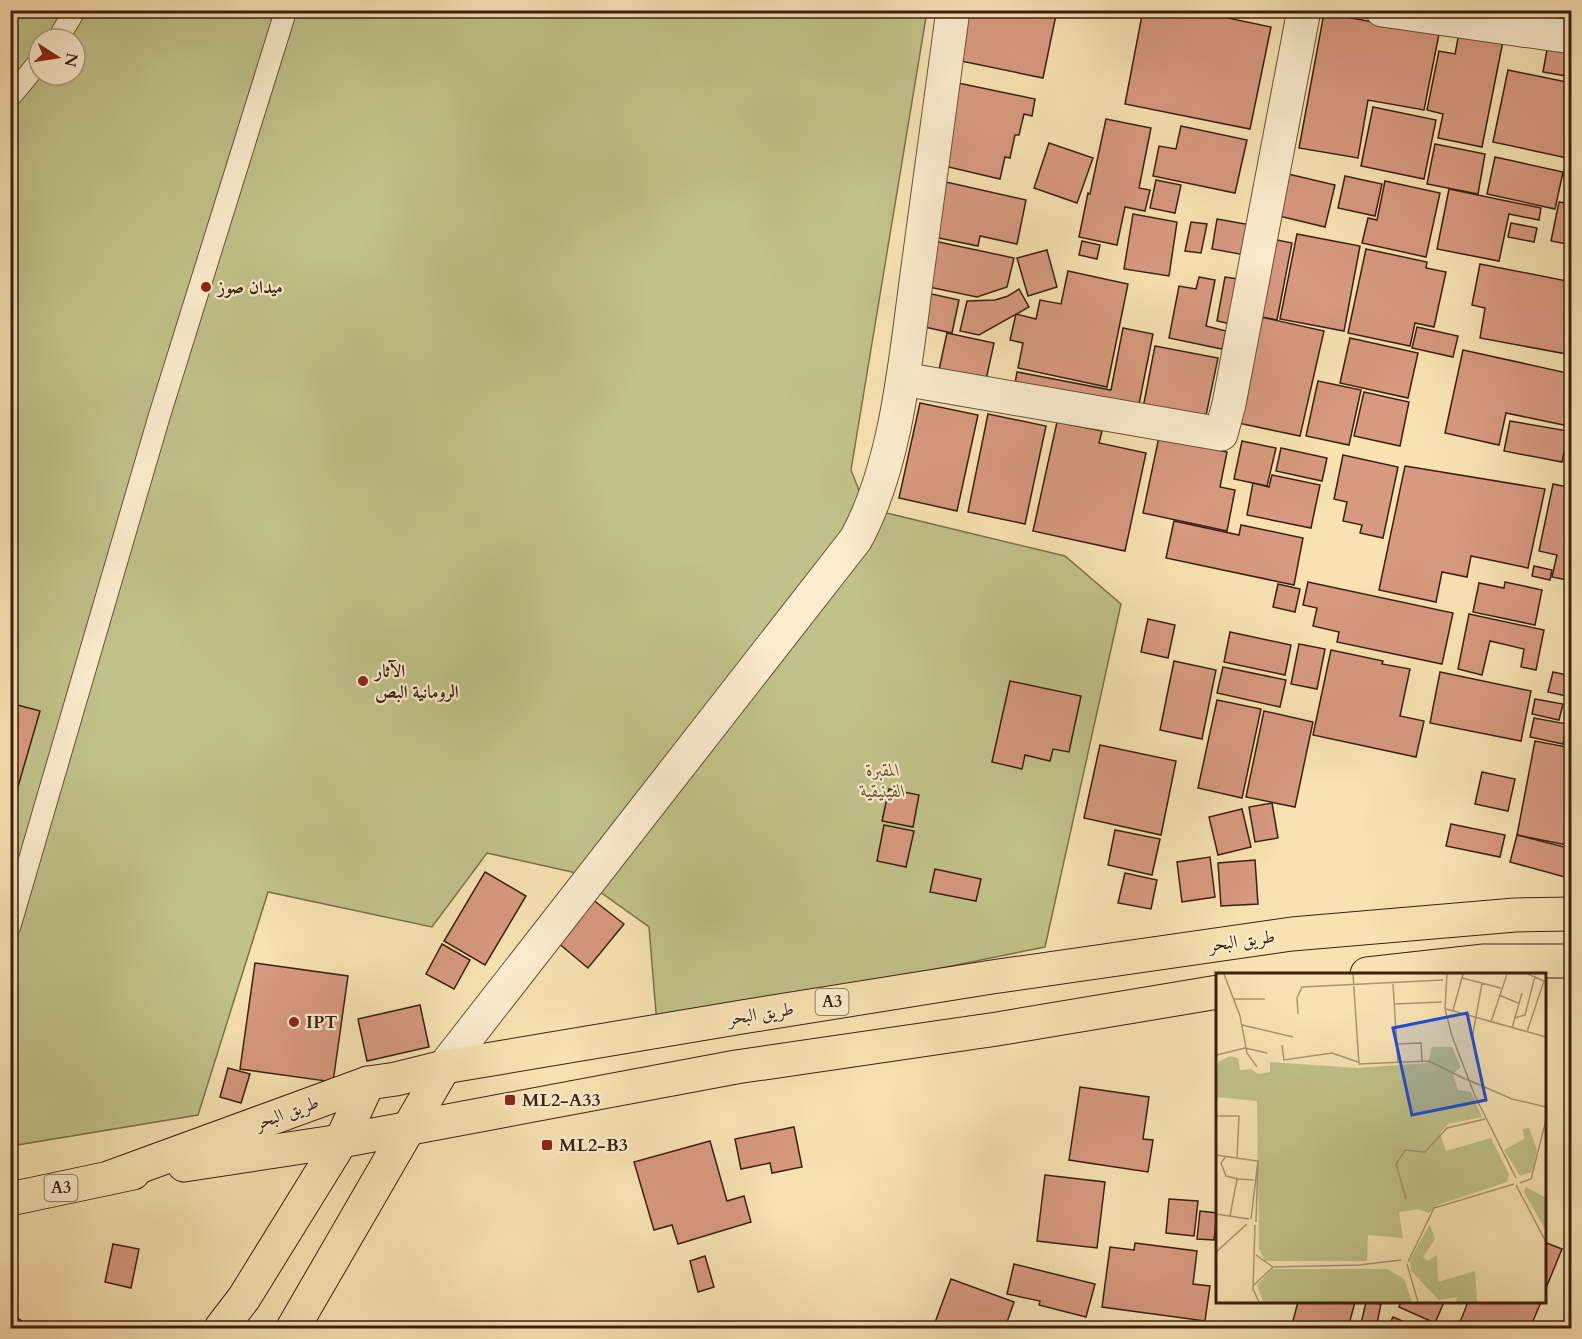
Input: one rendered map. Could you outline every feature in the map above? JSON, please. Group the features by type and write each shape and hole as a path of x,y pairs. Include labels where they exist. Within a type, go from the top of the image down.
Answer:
{"main road":[{"name":"طريق البحر","path":"111,1177 368,1083 396,1079 444,1067 759,1014 1292,934 1515,915 1572,914"},
{"path":"1384,973 1484,961 1572,961"},
{"name":"طريق البحر","path":"10,1199 111,1177 341,1141 736,1067 997,1029 1216,992"},
{"path":"293,1329 444,1067"},
{"path":"221,1329 244,1298 341,1141 368,1083"}],"street":[{"path":"444,1067 856,539 868,516 878,492 903,379 953,10"},
{"path":"903,379 1221,434 1229,404 1304,10"},
{"path":"1382,10 1572,37"}],"lane":[{"path":"65,27 75,10"},
{"path":"10,926 159,417 286,10"},
{"path":"10,97 27,76"}],"green space":[{"name":"الآثار الرومانية البص","path":"11,11 927,11 851,470 866,508 1065,556 1121,604 1045,947 657,1025 649,927 572,872 487,853 432,927 268,892 198,1115 11,1146"}],"building":[{"path":"966,10 1057,10 1043,78 956,60"},
{"path":"1143,10 1190,10 1271,27 1250,129 1125,104"},
{"path":"1324,13 1439,34 1424,110 1368,100 1358,158 1299,148"},
{"path":"1459,33 1503,41 1482,147 1438,138 1443,114 1427,110 1439,51 1455,54"},
{"path":"1548,44 1572,49 1572,77 1543,72"},
{"path":"1508,70 1572,83 1572,159 1493,142"},
{"path":"958,83 1035,99 1032,116 1024,114 1019,135 1015,135 1010,158 1005,157 1000,179 940,165"},
{"path":"1373,107 1436,120 1424,179 1361,166"},
{"path":"1106,119 1151,128 1139,188 1150,190 1145,211 1125,207 1117,245 1079,237"},
{"path":"1181,126 1247,140 1235,193 1153,176 1159,146 1176,149"},
{"path":"1049,143 1093,158 1077,203 1034,188"},
{"path":"1435,144 1485,154 1478,194 1427,184"},
{"path":"1495,157 1563,172 1555,209 1487,194"},
{"path":"1567,160 1572,161 1572,195 1565,193 1569,177 1563,176"},
{"path":"1284,173 1335,185 1325,227 1275,215"},
{"path":"1345,176 1382,184 1375,216 1338,208"},
{"path":"1156,180 1181,185 1175,213 1150,208"},
{"path":"1385,181 1440,193 1426,257 1362,243 1368,218 1377,220"},
{"path":"946,182 1026,200 1017,244 980,236 978,246 934,237"},
{"path":"1449,189 1541,208 1539,220 1509,214 1499,261 1437,249"},
{"path":"1559,202 1572,204 1572,245 1551,241"},
{"path":"1133,214 1177,222 1169,276 1124,269"},
{"path":"1217,219 1251,225 1245,255 1212,249"},
{"path":"1191,222 1207,224 1201,253 1185,251"},
{"path":"1511,223 1537,228 1534,242 1508,237"},
{"path":"1297,234 1360,246 1344,331 1280,319"},
{"path":"1267,238 1292,243 1277,320 1252,315"},
{"path":"934,241 1014,258 1007,287 977,297 924,286"},
{"path":"1082,241 1100,245 1097,259 1079,255"},
{"path":"1366,249 1427,262 1426,268 1446,272 1434,327 1415,323 1410,346 1348,333"},
{"path":"1047,250 1057,287 1028,296 1017,258"},
{"path":"1480,264 1572,282 1572,355 1480,338 1485,308 1472,305"},
{"path":"1068,271 1128,284 1107,387 1018,368 1023,343 1010,340 1016,314 1036,319 1040,300 1061,304"},
{"path":"1199,277 1215,280 1206,326 1226,331 1222,349 1169,338 1179,286 1196,289"},
{"path":"1225,277 1245,280 1236,325 1217,321"},
{"path":"1019,289 1029,307 979,335 960,331 967,301 995,300"},
{"path":"918,291 959,300 952,333 911,324"},
{"path":"1261,317 1324,331 1300,436 1238,423"},
{"path":"1417,327 1458,336 1453,357 1412,348"},
{"path":"1123,328 1153,334 1137,414 1014,389 1017,372 1111,390"},
{"path":"947,333 994,343 984,389 937,379"},
{"path":"1350,338 1418,353 1408,398 1340,383"},
{"path":"1155,346 1218,358 1205,420 1143,408"},
{"path":"1463,350 1572,374 1572,392 1564,425 1506,413 1499,445 1445,433"},
{"path":"1318,381 1361,390 1349,445 1306,436"},
{"path":"1364,392 1409,402 1400,446 1354,436"},
{"path":"920,403 978,415 957,511 899,498"},
{"path":"988,414 1046,426 1025,524 968,512"},
{"path":"1510,421 1568,431 1562,462 1504,451"},
{"path":"1057,422 1102,431 1099,443 1146,453 1125,551 1033,531"},
{"path":"1159,437 1227,452 1220,487 1235,490 1227,531 1143,513"},
{"path":"1242,441 1276,448 1267,486 1234,479"},
{"path":"1281,448 1327,458 1322,481 1276,471"},
{"path":"1343,455 1398,467 1383,538 1360,533 1362,525 1343,521 1347,502 1334,499"},
{"path":"1405,466 1545,489 1528,568 1471,556 1467,577 1442,572 1436,602 1379,590"},
{"path":"1272,475 1320,485 1311,528 1247,515 1253,483 1269,487"},
{"path":"1553,484 1572,488 1572,581 1552,577 1557,555 1539,551"},
{"path":"1174,521 1239,535 1241,525 1303,538 1294,585 1166,558"},
{"path":"1534,566 1552,570 1550,580 1532,576"},
{"path":"1308,582 1453,613 1442,664 1337,642 1339,632 1313,626 1317,608 1303,605"},
{"path":"1505,582 1542,590 1535,625 1473,612 1479,583 1504,588"},
{"path":"1278,584 1300,589 1295,612 1273,607"},
{"path":"1469,614 1544,630 1536,670 1521,667 1524,649 1490,641 1482,675 1458,669"},
{"path":"1148,619 1175,625 1168,658 1141,652"},
{"path":"1230,632 1291,645 1285,675 1224,662"},
{"path":"1299,644 1325,649 1317,689 1291,684"},
{"path":"1331,650 1410,669 1400,716 1424,721 1416,757 1313,735"},
{"path":"1174,661 1216,670 1202,739 1160,730"},
{"path":"1223,667 1286,680 1280,707 1217,693"},
{"path":"1440,672 1531,691 1521,741 1430,723"},
{"path":"1553,672 1572,676 1571,697 1548,692"},
{"path":"1010,681 1081,696 1069,752 1053,749 1050,761 1025,755 1022,769 992,762"},
{"path":"1535,699 1563,704 1559,720 1532,714"},
{"path":"1217,700 1261,709 1242,798 1198,788"},
{"path":"1570,701 1572,701 1572,718 1566,717"},
{"path":"10,703 40,711 10,814"},
{"path":"1264,711 1313,722 1295,807 1246,797"},
{"path":"1534,718 1567,724 1563,744 1530,737"},
{"path":"1535,741 1572,748 1572,846 1517,835"},
{"path":"1100,745 1176,761 1161,835 1084,818"},
{"path":"1482,772 1515,779 1508,811 1475,804"},
{"path":"889,789 919,795 913,827 882,821"},
{"path":"1272,803 1278,838 1255,842 1249,807"},
{"path":"1242,809 1251,847 1218,855 1209,817"},
{"path":"1451,824 1505,835 1500,857 1446,846"},
{"path":"884,825 914,831 906,867 877,861"},
{"path":"1115,830 1160,839 1152,875 1108,865"},
{"path":"1517,835 1572,849 1572,879 1510,862"},
{"path":"1210,857 1215,897 1182,902 1177,862"},
{"path":"1255,860 1258,904 1221,906 1218,863"},
{"path":"935,869 981,879 976,901 930,892"},
{"path":"485,872 526,896 485,965 444,941"},
{"path":"1125,873 1157,880 1151,909 1118,903"},
{"path":"592,899 624,924 588,968 557,942"},
{"path":"442,944 470,960 454,989 426,974"},
{"name":"IPT","path":"255,963 348,976 333,1082 240,1069"},
{"path":"420,1005 429,1047 367,1061 358,1019"},
{"path":"228,1068 250,1074 241,1103 220,1097"},
{"path":"1080,1087 1149,1097 1143,1139 1153,1140 1148,1172 1069,1160"},
{"path":"794,1127 802,1167 772,1173 770,1163 741,1169 735,1139"},
{"path":"710,1141 727,1201 744,1196 751,1222 678,1244 672,1225 654,1230 634,1162"},
{"path":"1045,1175 1105,1182 1097,1248 1037,1241"},
{"path":"1169,1199 1198,1201 1194,1236 1166,1233"},
{"path":"1200,1211 1216,1213 1214,1240 1197,1239"},
{"path":"1135,1243 1197,1251 1193,1284 1210,1286 1205,1321 1102,1307 1110,1247 1134,1250"},
{"path":"1546,1243 1562,1249 1546,1288"},
{"path":"113,1244 139,1249 131,1288 105,1282"},
{"path":"705,1256 714,1287 698,1292 690,1261"},
{"path":"1014,1264 1095,1284 1086,1317 1039,1305 1040,1301 1007,1294"},
{"path":"951,1279 1014,1302 1005,1328 933,1328"},
{"path":"1298,1303 1355,1303 1348,1328 1291,1328"},
{"path":"1366,1303 1381,1304 1376,1328 1360,1328"},
{"path":"1401,1303 1444,1303 1435,1323 1399,1307"},
{"path":"1468,1303 1541,1303 1530,1328 1475,1328 1460,1322"},
{"path":"1393,1317 1418,1328 1388,1328"},
{"path":"17,1318 33,1328 10,1328"}],"place":[{"name":"ميدان صوز","path":"206,287"},
{"name":"الآثار الرومانية البص","path":"363,681"},
{"name":"IPT","path":"294,1022"},
{"name":"ML2-A33","path":"510,1100"},
{"name":"ML2-B3","path":"547,1145"}],"park label":[{"name":"المقبرة الفينيقية","path":"883,780"}]}
